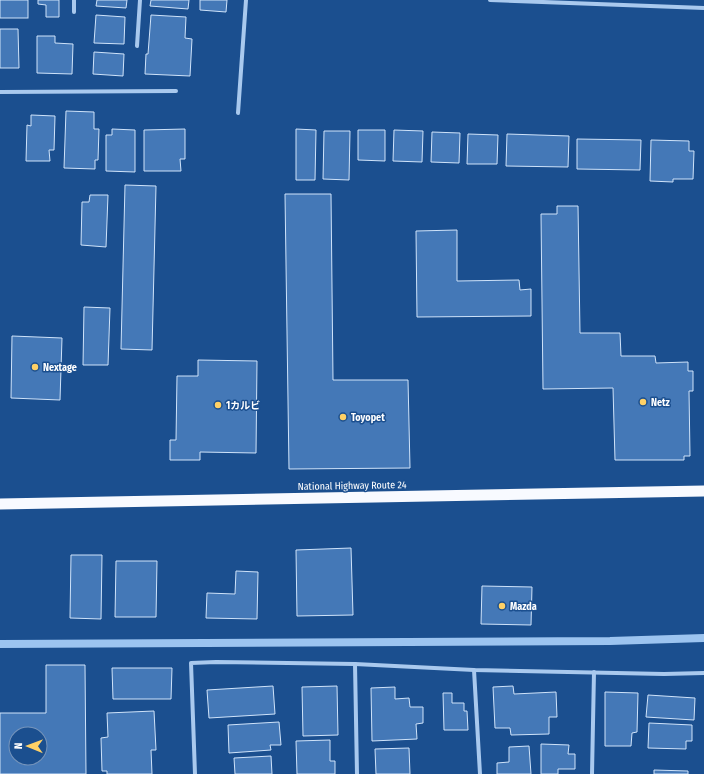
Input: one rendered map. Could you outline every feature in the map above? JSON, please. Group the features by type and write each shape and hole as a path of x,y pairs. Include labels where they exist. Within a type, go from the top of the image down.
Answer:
{"highway":[{"name":"National Highway Route 24","path":"0,504 704,492"}],"street":[{"path":"74,0 74,12"},
{"path":"137,46 140,0"},
{"path":"238,113 246,0"},
{"path":"490,0 704,8"},
{"path":"0,92 176,91"},
{"path":"195,774 191,663 355,664 474,670 664,674 704,673"},
{"path":"355,664 357,774"},
{"path":"474,670 480,774"},
{"path":"592,774 594,672"}],"building":[{"path":"0,0 28,0 28,18 0,18"},
{"path":"38,0 59,0 59,17 46,17 46,5 38,4"},
{"path":"97,0 127,0 126,8 96,6"},
{"path":"151,0 189,0 188,9 150,6"},
{"path":"200,0 227,0 226,12 200,10"},
{"path":"96,15 125,17 124,44 94,43"},
{"path":"151,15 186,17 185,38 192,39 190,76 145,74"},
{"path":"0,29 18,29 19,68 0,68"},
{"path":"37,36 55,36 55,43 73,44 72,74 37,73"},
{"path":"94,52 124,54 123,76 93,74"},
{"path":"66,111 94,112 94,129 99,129 98,160 95,160 95,169 64,168"},
{"path":"31,115 55,116 54,150 49,150 50,161 26,161 27,125 31,126"},
{"path":"112,129 135,130 135,172 106,171 106,135 112,135"},
{"path":"185,129 185,159 180,159 181,171 144,171 144,130"},
{"path":"296,129 316,130 315,180 296,180"},
{"path":"358,130 385,130 385,161 358,160"},
{"path":"394,130 423,131 422,162 393,161"},
{"path":"324,131 350,131 349,180 323,179"},
{"path":"432,132 460,133 459,163 431,162"},
{"path":"468,134 498,135 497,164 467,164"},
{"path":"507,134 569,136 568,167 506,166"},
{"path":"577,139 641,140 640,170 577,169"},
{"path":"651,140 689,141 689,151 694,151 693,179 673,179 673,182 650,181"},
{"path":"125,185 156,186 152,350 121,349"},
{"path":"285,194 331,194 333,380 408,380 410,468 289,469"},
{"path":"90,195 108,195 106,247 81,245 82,202 89,202"},
{"path":"557,206 578,206 580,333 620,333 621,356 655,356 656,363 688,362 688,371 693,371 693,391 689,391 690,456 684,456 684,460 615,460 613,388 543,389 541,214 557,214"},
{"path":"457,230 457,281 519,280 520,290 531,289 531,316 417,317 416,231"},
{"path":"84,307 110,308 108,365 83,365"},
{"path":"12,336 62,338 60,400 11,398"},
{"path":"198,360 257,361 256,453 200,452 200,460 170,460 170,440 176,440 177,376 198,376"},
{"path":"351,548 353,615 297,616 296,550"},
{"path":"71,555 102,555 101,619 70,618"},
{"path":"116,561 157,561 156,617 115,617"},
{"path":"236,571 258,572 257,619 206,618 207,593 235,594"},
{"path":"482,586 532,587 531,625 481,624"},
{"path":"46,665 85,665 86,774 0,774 0,713 46,713"},
{"path":"112,668 172,668 171,699 113,699"},
{"path":"273,686 275,714 209,718 207,690"},
{"path":"337,686 338,735 303,736 302,687"},
{"path":"513,686 514,694 556,692 557,717 549,717 549,734 511,735 510,728 495,728 493,687"},
{"path":"395,687 395,699 409,698 410,707 423,707 423,723 416,724 417,739 372,741 371,688"},
{"path":"605,692 638,693 637,732 632,733 631,746 605,746"},
{"path":"443,693 452,693 452,703 464,703 464,711 467,711 468,730 444,730"},
{"path":"648,695 695,698 694,720 646,717"},
{"path":"154,711 156,750 151,750 152,774 107,774 107,771 102,771 101,738 108,737 107,713"},
{"path":"279,722 281,745 270,745 271,750 229,753 228,725"},
{"path":"649,723 692,725 692,741 686,741 686,749 648,748"},
{"path":"330,740 330,761 335,761 335,774 297,774 296,741"},
{"path":"541,744 569,745 568,754 575,754 575,769 558,769 558,774 541,774"},
{"path":"529,746 531,774 497,774 497,763 509,762 509,747"},
{"path":"409,748 410,774 376,774 375,749"},
{"path":"271,756 272,774 235,774 234,758"},
{"path":"654,770 688,771 688,774 654,774"}],"waterway":[{"path":"0,644 610,641 704,638"}],"place":[{"name":"Nextage","path":"35,367"},
{"name":"Netz","path":"643,402"},
{"name":"1カルビ","path":"218,405"},
{"name":"Toyopet","path":"343,417"},
{"name":"Mazda","path":"502,606"}]}
